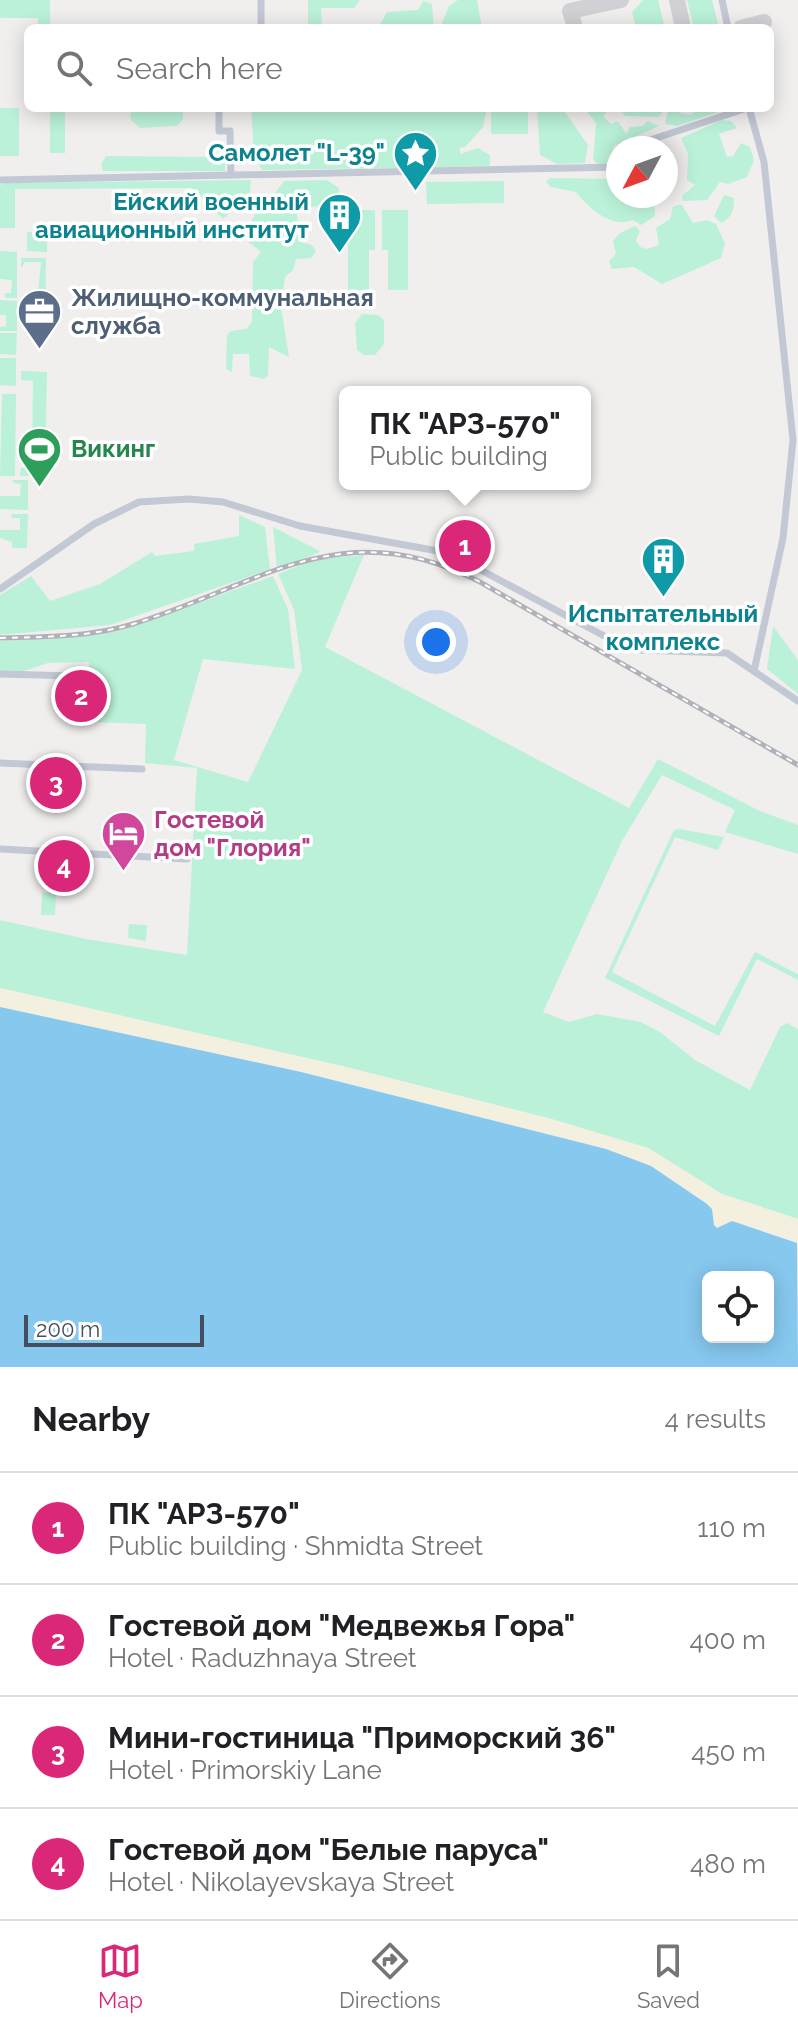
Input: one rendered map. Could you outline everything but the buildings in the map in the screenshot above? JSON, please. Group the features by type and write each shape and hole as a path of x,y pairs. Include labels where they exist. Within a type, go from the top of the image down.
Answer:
{"street":[{"path":"261,0 261,24"},
{"path":"722,0 727,24"},
{"path":"219,112 219,131 230,131 231,175"},
{"path":"663,136 736,112"},
{"path":"749,112 764,162 793,429 783,538 754,671"},
{"path":"0,180 606,167"},
{"path":"0,589 94,524 139,502 189,499 223,502 300,526 443,550 623,646 641,650 727,653 798,701"},
{"path":"0,674 76,676"},
{"path":"0,763 142,769"},
{"path":"0,849 187,859"}],"green space":[{"path":"0,0 50,0 50,24 38,24 38,18 0,18"},
{"path":"308,0 359,0 354,8 321,8 322,24 308,24"},
{"path":"458,0 477,0 481,24 442,24 449,6"},
{"path":"643,0 658,0 664,24 635,24 632,12"},
{"path":"687,0 712,0 718,24 693,24"},
{"path":"423,1 432,4 434,24 380,24 387,12 418,10"},
{"path":"0,108 19,108 19,156 0,156"},
{"path":"50,112 65,112 65,153 50,153"},
{"path":"183,112 183,119 177,126 140,128 131,120 130,114"},
{"path":"251,112 486,112 483,127 465,147 460,148 460,154 478,148 490,155 490,166 419,168 419,158 397,156 397,168 262,170 254,156"},
{"path":"491,112 528,112 528,134 491,134"},
{"path":"537,112 565,112 588,145 585,163 557,164 540,155"},
{"path":"587,112 606,112 603,116 611,124 618,121 626,134 630,127 643,126 647,121 659,126 636,136 606,136 606,165 598,165 593,159 596,123"},
{"path":"622,112 662,112 659,117 625,116"},
{"path":"668,112 690,115 695,112 718,112 677,126 665,124"},
{"path":"722,120 731,121 737,128 719,134 727,157 733,156 741,143 750,147 754,160 747,177 728,184 720,182 707,200 683,201 682,196 695,185 687,180 688,154 681,138"},
{"path":"106,156 225,157 225,171 103,171 101,165"},
{"path":"550,178 606,179 606,208 655,208 655,216 641,225 633,220 617,222 594,210 576,192 551,187 546,182"},
{"path":"251,180 250,193 223,219 192,188 15,189 15,228 0,228 0,185 4,183"},
{"path":"327,180 339,188 340,206 296,207 300,242 312,245 316,251 311,258 296,259 293,270 285,277 281,307 289,357 269,347 268,376 264,379 250,376 249,354 233,354 232,372 226,369 227,335 231,331 246,329 252,322 253,262 261,252 247,241 245,232 257,211 275,210 275,193 284,181"},
{"path":"504,181 504,203 427,204 426,182"},
{"path":"724,195 734,198 734,206 730,216 721,223 714,216"},
{"path":"682,205 693,223 707,220 716,224 725,243 721,258 662,284 634,267 612,269 609,261 616,254 613,241 620,233 635,226 640,231 636,240 640,247 647,249 659,245 656,228 670,219 673,208"},
{"path":"348,210 375,210 375,250 369,250 369,290 348,290"},
{"path":"382,210 408,210 408,290 388,290 388,250 382,250"},
{"path":"27,232 47,233 47,252 27,251"},
{"path":"0,251 17,252 17,298 5,298 5,293 11,293 12,280 0,279"},
{"path":"21,258 46,258 45,333 40,333 40,315 36,314 41,262 25,262 21,268"},
{"path":"0,300 17,301 17,331 0,331 0,327 6,326 6,315 0,315"},
{"path":"362,314 378,315 384,320 384,344 375,355 364,355 357,350 355,323"},
{"path":"0,333 17,333 16,355 0,354"},
{"path":"0,358 16,358 16,386 0,385"},
{"path":"21,371 47,372 45,476 20,476 21,468 36,468 36,458 32,457 33,381 21,380"},
{"path":"2,394 16,394 15,476 0,476"},
{"path":"13,480 28,480 28,510 0,509 0,496 20,496 21,484 13,483"},
{"path":"12,514 28,514 27,548 12,548 12,542 0,538 0,530 20,530 20,518 11,518"},
{"path":"239,515 265,527 270,569 110,625 0,635 0,595 31,576 50,601 100,584 152,552 155,556 194,551 194,544 239,536"},
{"path":"273,527 318,550 320,552 277,569"},
{"path":"364,555 325,647 629,808 658,759 760,811 798,825 798,854 725,832 735,810 662,775 622,841 543,1012 569,1022 597,1014 641,1022 660,1032 695,1060 750,1090 780,1027 787,1023 798,1029 798,1219 722,1194 648,1148 548,1118 342,1066 0,988 0,920 86,939 187,955 197,768 145,763 146,724 93,722 89,662 48,663 24,671 0,671 0,641 120,631 273,576 288,609 295,669 203,659 174,760 248,782 302,670 294,610 278,574 319,558"},
{"path":"773,626 798,660 798,694 767,669"},
{"path":"674,830 724,837 718,850 675,837 612,972 715,1026 755,952 798,974 798,980 757,959 719,1036 605,978"},
{"path":"42,892 56,893 55,915 41,915"},
{"path":"129,924 147,925 146,941 128,938"}],"sand":[{"path":"0,988 342,1066 548,1118 648,1148 722,1194 798,1219 798,1246 792,1239 732,1221 718,1228 714,1225 712,1209 688,1190 649,1167 606,1149 301,1072 0,1007"}],"water":[{"path":"0,1007 301,1072 606,1149 651,1166 707,1204 712,1209 717,1228 732,1221 797,1243 798,1367 0,1367"}],"taxiway":[{"path":"574,24 570,11 621,0"},
{"path":"677,0 682,24"},
{"path":"756,24 764,22"}],"railway":[{"path":"0,638 101,632 179,608 304,561 344,554 386,553 431,562 480,582 798,765"}],"place":[{"name":"Самолет \"L-39\"","path":"416,192"},
{"name":"Ейский военный авиационный институт","path":"340,255"},
{"name":"Жилищно-коммунальная служба","path":"40,351"},
{"name":"Викинг","path":"40,488"},
{"name":"ПК \"АРЗ-570\"","path":"465,546"},
{"name":"Испытательный комплекс","path":"663,599"},
{"name":"Гостевой дом \"Медвежья Гора\"","path":"81,696"},
{"name":"Мини-гостиница \"Приморский 36\"","path":"56,783"},
{"name":"Гостевой дом \"Белые паруса\"","path":"64,866"},
{"name":"Гостевой дом \"Глория\"","path":"123,873"}]}
